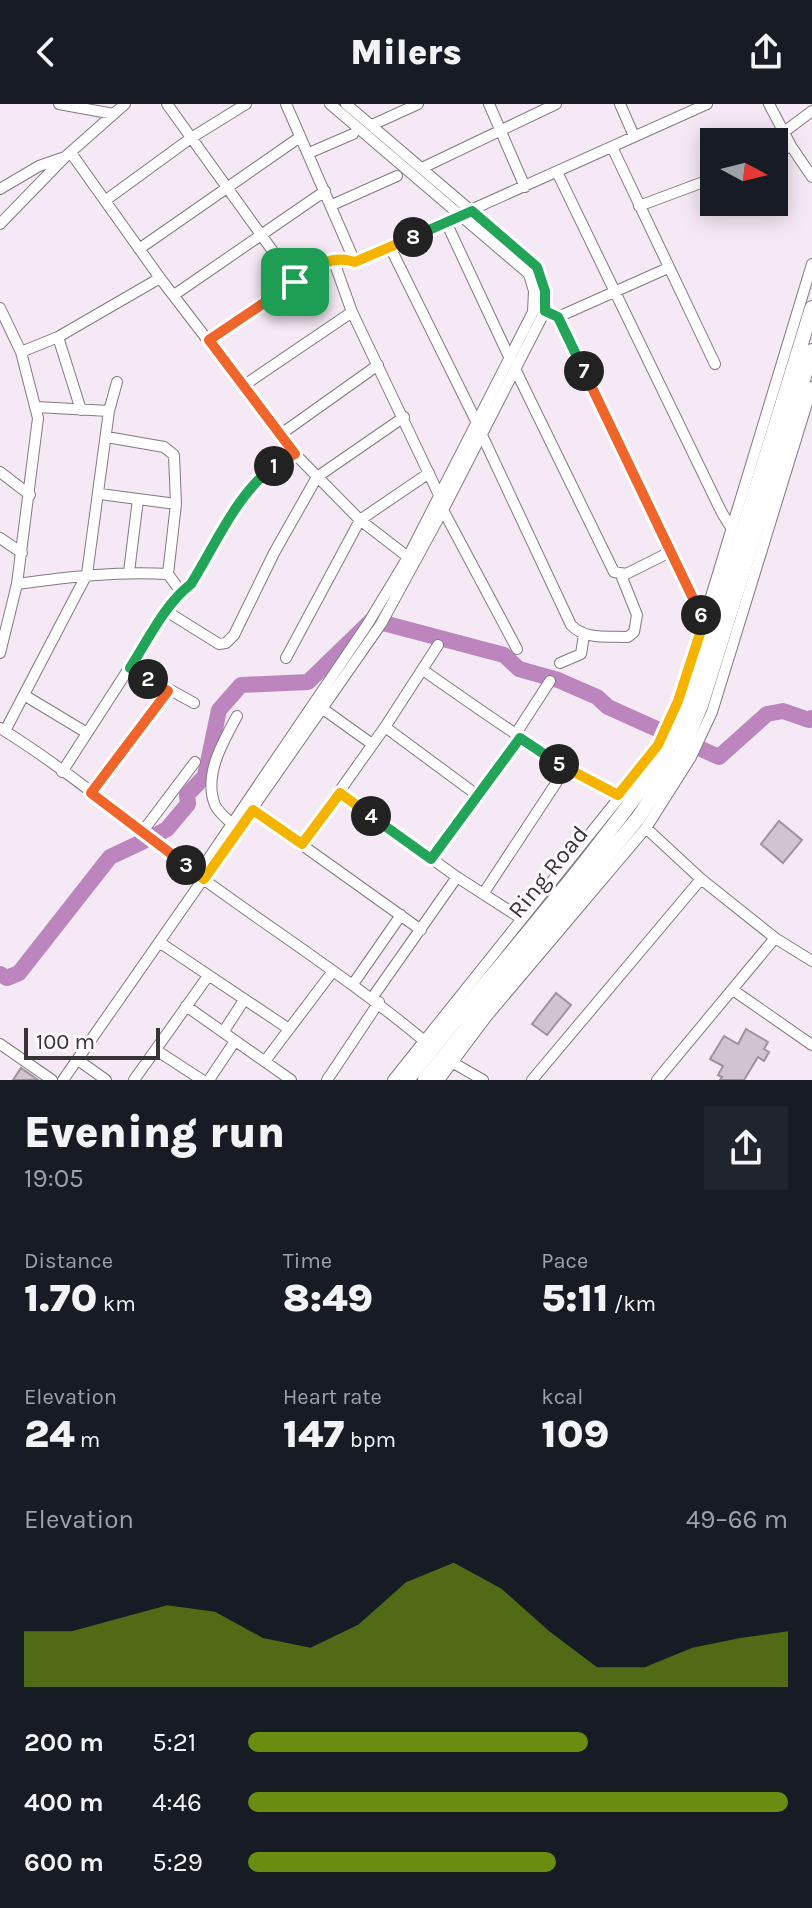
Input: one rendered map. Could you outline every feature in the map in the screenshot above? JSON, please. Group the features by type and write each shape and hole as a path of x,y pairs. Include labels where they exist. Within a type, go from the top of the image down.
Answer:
{"highway":[{"name":"Ring Road","path":"691,717 812,308"},
{"name":"Ring Road","path":"425,1080 439,1052 652,776 675,751 691,717 812,351"},
{"name":"Ring Road","path":"407,1080 439,1052"}],"street":[{"path":"59,104 114,114"},
{"path":"0,224 68,155 125,104"},
{"path":"167,104 295,282"},
{"path":"106,200 191,138 246,104"},
{"path":"286,104 355,262"},
{"path":"63,1080 159,942 232,824 367,625 381,617 408,557 516,371 545,311 545,291 537,267 330,104"},
{"path":"201,877 253,810 323,709 381,617 533,312 534,291 529,274 422,168 346,104"},
{"path":"372,125 418,104"},
{"path":"489,104 525,187"},
{"path":"422,168 556,104"},
{"path":"620,104 634,136"},
{"path":"209,340 319,264 333,259 355,262 707,104"},
{"path":"769,104 782,128"},
{"path":"788,129 812,111"},
{"path":"309,153 353,134"},
{"path":"139,249 300,137"},
{"path":"788,140 812,177"},
{"path":"612,147 715,364"},
{"path":"0,189 39,166 68,155"},
{"path":"68,155 106,200 160,278 295,454 360,520 408,557"},
{"path":"557,172 614,294 732,529"},
{"path":"332,205 397,176"},
{"path":"639,206 700,183"},
{"path":"174,295 325,191"},
{"path":"446,222 510,359"},
{"path":"390,247 476,421"},
{"path":"333,259 352,312 404,417 439,504 517,649"},
{"path":"691,717 704,621 812,264"},
{"path":"558,317 668,268"},
{"path":"21,352 58,337 160,278"},
{"path":"0,308 21,352 37,407 38,429 17,584 0,653"},
{"path":"545,311 558,317 704,621"},
{"path":"243,386 352,312"},
{"path":"58,337 81,410"},
{"path":"281,434 378,365"},
{"path":"481,433 571,625 584,635 628,637 634,632 637,615 621,575 614,572 516,371"},
{"path":"117,382 109,411 87,574 24,695 2,729 201,877 376,1000 439,1052 483,1080"},
{"path":"393,1080 439,1052 488,1015 646,828 691,717 812,387"},
{"path":"37,407 109,411"},
{"path":"166,611 219,644 226,643 234,635 274,553 317,477 404,417"},
{"path":"107,437 170,449 174,455 176,504 168,574 181,592"},
{"path":"62,772 166,611 191,584 237,506 259,477 295,454"},
{"path":"0,472 30,495"},
{"path":"286,658 360,520 429,473"},
{"path":"100,494 176,504"},
{"path":"129,572 138,499"},
{"path":"0,538 22,553"},
{"path":"621,575 670,552"},
{"path":"17,584 87,574 168,574"},
{"path":"560,663 581,654 584,635"},
{"path":"302,844 340,793 438,645"},
{"path":"130,668 194,703"},
{"path":"423,670 517,737 566,768 618,795"},
{"path":"431,859 517,737 550,681"},
{"path":"91,793 168,691"},
{"path":"24,695 87,733"},
{"path":"323,709 372,744"},
{"path":"232,824 215,807 211,780 218,752 237,716"},
{"path":"385,727 477,795"},
{"path":"439,1080 439,1052 522,919 618,795 675,751"},
{"path":"143,831 195,762"},
{"path":"483,894 566,768"},
{"path":"340,793 431,859 522,919"},
{"path":"253,810 421,930"},
{"path":"646,828 701,879 775,938 812,961"},
{"path":"327,1080 457,877"},
{"path":"532,1080 701,879"},
{"path":"353,984 401,915"},
{"path":"657,1080 775,938"},
{"path":"159,942 289,1029"},
{"path":"265,1061 333,971"},
{"path":"134,1080 208,976"},
{"path":"733,990 812,1045"},
{"path":"224,1031 244,1000"},
{"path":"186,1006 291,1080"},
{"path":"209,1080 235,1041"},
{"path":"0,1044 52,1080"},
{"path":"156,1050 202,1080"},
{"path":"78,1060 106,1080"}],"building":[{"path":"779,821 802,840 783,863 761,844"},
{"path":"556,993 571,1005 547,1035 532,1024"},
{"path":"746,1029 768,1042 764,1049 769,1052 764,1061 758,1057 744,1080 720,1080 722,1077 718,1075 723,1066 710,1059 724,1036 738,1044"},
{"path":"21,1068 38,1080 13,1080"}],"waterway":[{"path":"156,835 167,829 188,804 187,795 205,776 219,710 241,685 308,682 372,620 504,655 519,669 558,680 597,697 608,707 719,757 767,714 783,711 809,720 812,718"},
{"path":"0,974 7,978 19,973 110,857 144,841"}],"route":[{"path":"472,211 537,267 545,291 545,311 558,317 704,621 678,701 658,745 642,769 618,795 566,768 520,738 431,859 340,793 302,844 253,810 204,879 91,793 168,691 130,668 166,611 191,584 237,506 259,477 295,454 209,340 295,282 319,264 333,259 355,262 472,211"}]}
